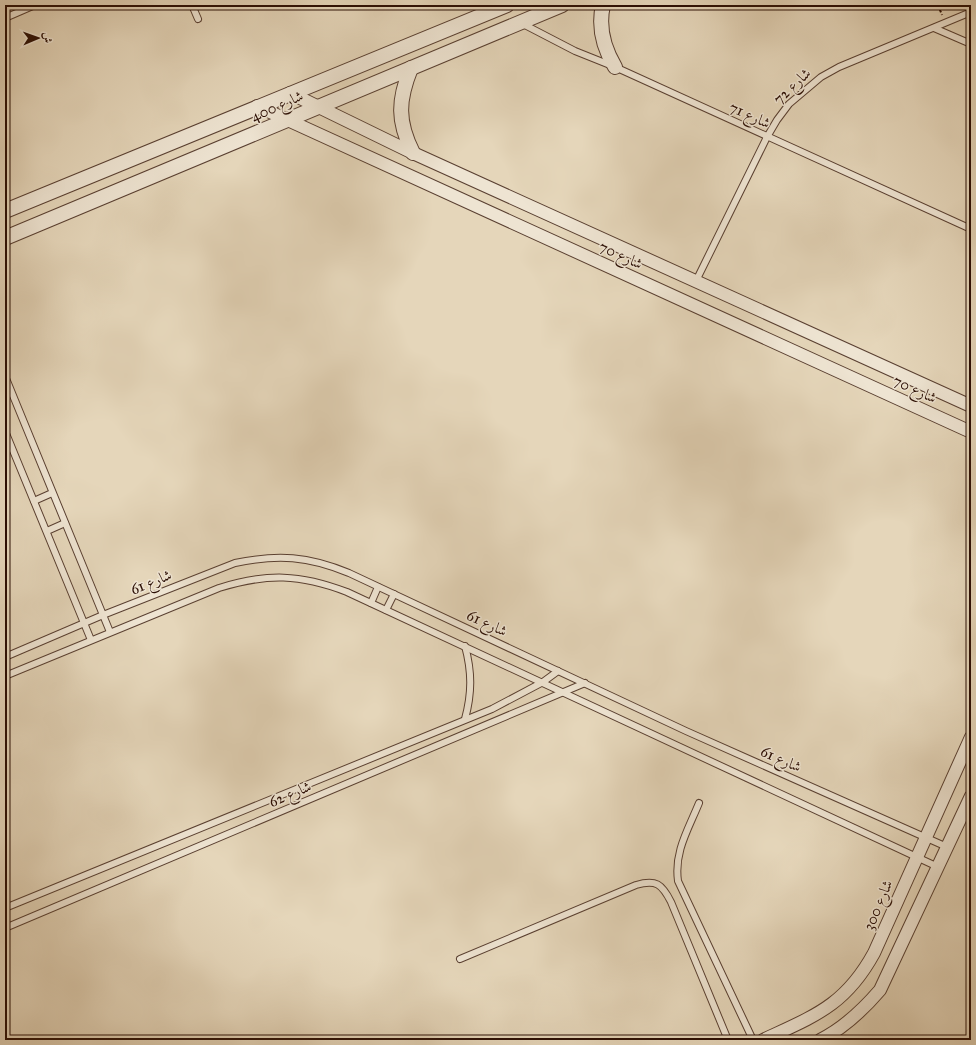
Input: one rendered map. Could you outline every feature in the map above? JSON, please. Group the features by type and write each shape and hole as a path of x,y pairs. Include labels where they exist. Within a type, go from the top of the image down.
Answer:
{"street":[{"name":"شارع 400","path":"5,210 290,92 506,5"},
{"name":"شارع 400","path":"5,238 288,121 317,106 562,5"},
{"path":"603,5 601,26 603,41 615,67"},
{"path":"411,68 404,86 400,103 401,121 405,138 413,153"},
{"name":"شارع 70","path":"290,92 413,153 971,406"},
{"name":"شارع 70","path":"257,106 971,432"},
{"name":"شارع 300","path":"763,1040 822,1012 838,1001 852,987 864,971 874,954 916,856 971,737"},
{"path":"820,1040 846,1024 864,1009 880,990 971,796"}],"lane":[{"path":"5,18 35,5"},
{"path":"192,5 198,19"},
{"name":"شارع 72","path":"696,281 767,137 789,104 821,77 839,67 971,12"},
{"name":"شارع 71","path":"520,22 576,51 615,67 971,229"},
{"path":"934,28 971,44"},
{"path":"5,376 110,632"},
{"path":"5,431 91,640"},
{"path":"34,501 52,493"},
{"path":"47,532 65,523"},
{"name":"شارع 61","path":"5,657 103,615 235,563 258,558 281,557 305,559 327,564 394,594 686,731 947,848"},
{"name":"شارع 61","path":"5,676 219,588 244,580 270,577 296,578 322,583 371,603 465,646 938,867"},
{"path":"371,603 378,587"},
{"path":"386,610 394,594"},
{"path":"465,646 470,664 471,682 470,701 465,719"},
{"name":"شارع 62","path":"5,908 492,709 543,682 558,670"},
{"name":"شارع 62","path":"5,928 566,693 585,683"},
{"path":"699,803 679,851 676,866 678,882 753,1040"},
{"path":"460,959 636,885 647,881 659,884 666,891 672,902 728,1040"}]}
